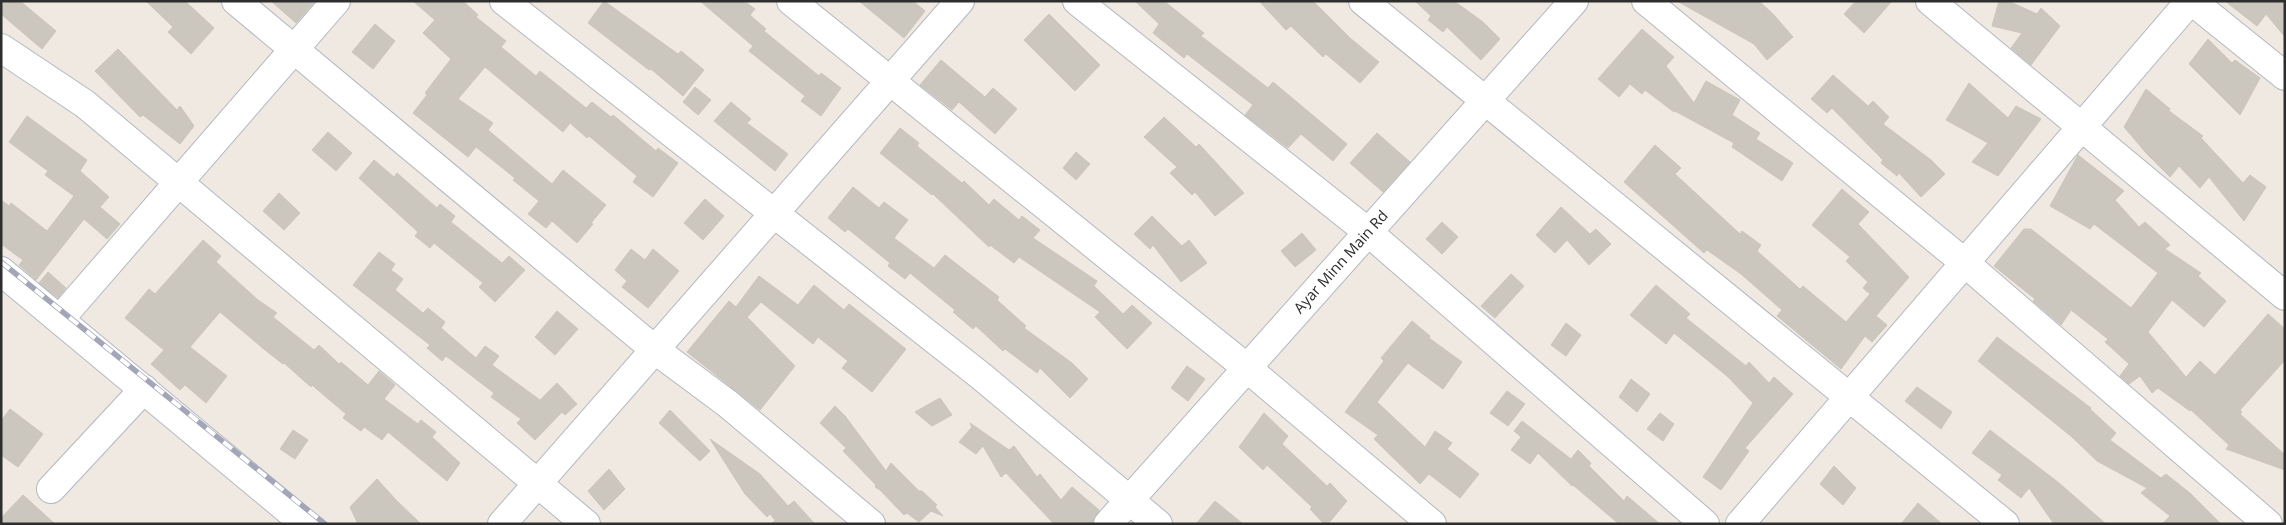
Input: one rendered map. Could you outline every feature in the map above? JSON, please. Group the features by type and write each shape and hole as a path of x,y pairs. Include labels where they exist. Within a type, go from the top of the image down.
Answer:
{"street":[{"path":"236,1 654,349 728,404 871,524"},
{"path":"60,319 336,1"},
{"path":"504,1 981,376 1158,524"},
{"path":"791,1 889,82 1247,368 1432,524"},
{"path":"502,524 960,1"},
{"path":"1077,1 1368,232 1705,524"},
{"path":"1363,1 2005,524"},
{"name":"Ayar Minn Main Rd","path":"1108,524 1574,1"},
{"path":"1646,1 1965,263 2268,524"},
{"path":"1930,1 2285,296"},
{"path":"1740,524 2191,1 2285,76"},
{"path":"1,48 85,104 586,524"},
{"path":"1,272 305,524"},
{"path":"51,489 144,389"}],"building":[{"path":"1,1 20,1 56,31 42,49 1,14"},
{"path":"146,1 185,1 214,28 191,54 168,32 173,27"},
{"path":"271,1 315,1 296,23"},
{"path":"413,1 463,1 478,15 476,17 506,41 501,47 536,76 540,71 586,108 592,102 611,117 613,115 656,151 658,148 678,163 653,197 633,182 637,176 589,136 587,138 570,123 563,132 485,67 458,99 493,123 488,130 552,184 563,170 606,205 577,243 552,221 546,228 528,214 539,201 513,180 515,178 476,147 468,157 413,113 427,95 425,93 451,59 423,33 435,20"},
{"path":"604,1 678,54 681,51 704,70 683,96 651,69 649,70 588,23"},
{"path":"700,1 744,1 755,9 750,15 766,29 764,31 819,76 821,73 841,88 821,116 801,101 805,96 749,51 753,46"},
{"path":"859,1 913,1 925,11 904,38"},
{"path":"1135,1 1164,1 1204,33 1201,36 1268,88 1273,82 1347,144 1333,161 1301,134 1288,148 1245,115 1253,105 1187,54 1184,58 1153,33 1159,24"},
{"path":"1259,1 1313,1 1350,38 1379,62 1360,83 1326,54 1323,57 1291,26 1286,30"},
{"path":"1415,1 1454,1 1483,22 1500,39 1481,60 1447,27 1443,32 1428,20 1431,16"},
{"path":"1677,1 1759,1 1793,37 1767,60 1754,44"},
{"path":"1856,1 1892,1 1864,33 1844,14"},
{"path":"1999,1 2008,1 2037,14 2041,8 2060,26 2031,65 2011,48 2022,33 1992,26"},
{"path":"2225,1 2285,1 2285,37 2266,14 2257,26"},
{"path":"1049,14 1100,65 1075,91 1024,40"},
{"path":"375,24 395,41 373,69 352,52"},
{"path":"1642,29 1674,57 1666,66 1694,103 1706,81 1740,100 1732,115 1760,133 1756,139 1793,163 1782,181 1732,147 1734,143 1674,112 1645,90 1642,94 1630,84 1619,97 1598,79"},
{"path":"2208,39 2232,63 2235,60 2260,78 2240,115 2189,64"},
{"path":"118,49 177,110 180,106 194,126 180,144 143,115 140,117 95,71"},
{"path":"941,60 985,97 993,88 1017,109 995,134 959,102 952,110 920,85"},
{"path":"1833,75 1868,106 1873,101 1889,117 1883,124 1931,160 1945,174 1921,197 1899,173 1897,176 1881,163 1883,160 1832,108 1827,113 1811,99"},
{"path":"1969,83 2008,118 2016,106 2041,119 1998,176 1972,162 1988,143 1946,120"},
{"path":"695,87 711,100 698,115 683,102"},
{"path":"2146,89 2170,109 2169,111 2203,136 2201,138 2243,183 2250,175 2266,187 2244,221 2209,177 2200,188 2179,166 2170,177 2124,127"},
{"path":"731,102 751,119 747,123 788,154 775,171 714,121"},
{"path":"27,116 87,160 80,171 109,197 100,207 120,224 107,239 84,219 36,280 19,265 23,260 1,244 1,200 9,206 11,203 47,231 74,196 45,175 48,171 9,142"},
{"path":"1164,117 1196,147 1199,144 1244,193 1215,216 1195,192 1192,195 1170,173 1177,167 1144,137"},
{"path":"900,128 919,143 917,146 962,183 964,181 989,205 994,199 1019,220 1022,216 1040,230 1033,238 1097,281 1094,286 1123,314 1132,305 1152,323 1127,349 1095,317 1100,312 1019,257 1014,263 990,245 989,247 933,194 880,153"},
{"path":"328,132 352,153 336,171 312,150"},
{"path":"1377,133 1410,162 1383,192 1350,163"},
{"path":"1655,145 1681,168 1675,174 1740,234 1742,231 1761,245 1757,251 1800,289 1803,286 1846,322 1870,294 1863,288 1868,282 1846,261 1850,257 1812,225 1842,189 1869,212 1858,224 1909,277 1876,316 1887,325 1872,342 1865,336 1841,369 1777,316 1782,310 1741,274 1707,250 1704,253 1624,182"},
{"path":"1076,152 1090,164 1076,180 1063,168"},
{"path":"2078,155 2124,191 2115,200 2139,227 2145,222 2170,245 2165,249 2201,273 2198,276 2226,301 2204,327 2172,300 2148,332 2186,377 2200,361 2215,375 2268,314 2285,329 2285,360 2240,410 2242,412 2240,414 2285,455 2285,470 2226,449 2229,445 2191,410 2158,388 2152,393 2140,376 2129,384 2120,376 2129,364 2105,342 2108,339 2071,310 2061,325 2033,301 2035,299 1994,266 2024,229 2031,229 2131,308 2158,273 2094,224 2090,229 2050,206"},
{"path":"374,160 394,177 397,173 437,208 440,204 455,216 451,222 502,263 509,256 525,270 495,302 479,287 483,283 434,243 430,248 415,236 418,232 359,178"},
{"path":"853,187 879,208 884,202 908,220 894,238 934,268 945,255 999,297 997,300 1026,326 1024,328 1072,363 1088,379 1070,398 1040,368 1037,373 1005,349 1003,351 976,326 973,329 953,312 955,310 910,273 905,279 888,266 890,263 848,229 845,232 828,218"},
{"path":"279,193 300,213 284,230 263,211"},
{"path":"705,199 724,216 703,240 684,223"},
{"path":"1561,207 1590,234 1596,229 1611,244 1589,265 1567,240 1555,253 1536,235"},
{"path":"1152,216 1182,246 1189,240 1207,263 1181,282 1153,245 1150,249 1134,234"},
{"path":"1442,222 1458,237 1442,254 1426,239"},
{"path":"1302,233 1316,250 1295,267 1281,251"},
{"path":"203,240 221,256 216,262 258,300 277,313 273,317 314,350 319,345 339,364 341,362 368,385 379,371 395,385 384,399 418,424 421,420 436,432 432,437 460,463 447,481 388,432 382,440 364,427 361,431 343,418 346,414 220,312 190,347 227,376 206,403 185,385 180,390 151,364 164,350 125,318 149,289 155,294"},
{"path":"631,249 645,260 653,249 679,271 648,308 622,287 627,281 615,270"},
{"path":"379,252 395,264 391,270 403,279 395,290 423,313 428,308 445,322 441,328 476,358 485,346 499,356 492,365 540,400 557,383 577,404 565,415 562,412 535,440 517,423 521,419 491,397 494,393 446,356 442,361 427,348 430,345 353,285"},
{"path":"48,272 66,288 58,298 39,283"},
{"path":"1511,274 1524,286 1495,318 1481,306"},
{"path":"759,276 798,305 814,285 844,310 849,304 906,349 872,392 842,368 848,361 818,337 813,344 761,302 747,317 795,366 760,410 687,352 729,301 736,307"},
{"path":"1656,285 1690,314 1686,318 1746,366 1749,362 1769,383 1774,377 1793,394 1745,448 1749,451 1721,490 1703,477 1753,403 1727,376 1674,333 1666,344 1630,315"},
{"path":"557,311 578,329 555,355 535,337"},
{"path":"1412,321 1430,336 1429,338 1462,362 1443,389 1408,363 1377,402 1425,447 1435,431 1452,443 1447,449 1479,474 1460,498 1429,474 1420,484 1374,439 1378,435 1345,412 1384,361 1381,358"},
{"path":"1566,323 1581,335 1566,356 1551,345"},
{"path":"1997,337 2091,408 2116,433 2110,440 2161,478 2166,474 2191,494 2221,524 2162,524 2170,516 2141,493 2147,488 2097,461 2072,437 1978,361"},
{"path":"1187,366 1205,379 1188,401 1171,388"},
{"path":"1631,379 1650,394 1637,412 1619,397"},
{"path":"1917,387 1952,412 1941,429 1905,401"},
{"path":"1507,391 1525,404 1508,426 1490,413"},
{"path":"940,398 952,415 932,426 915,412"},
{"path":"835,406 845,416 886,471 891,463 919,491 922,491 937,505 935,507 943,516 931,511 919,522 907,513 904,515 875,487 876,485 843,451 846,448 820,423"},
{"path":"10,409 43,434 18,467 1,455 1,421"},
{"path":"670,410 710,451 700,461 659,423"},
{"path":"1264,413 1288,436 1282,444 1327,486 1330,483 1347,501 1328,524 1324,524 1310,509 1312,507 1267,465 1263,470 1239,447"},
{"path":"1660,413 1674,424 1663,441 1647,429"},
{"path":"1522,421 1571,459 1578,450 1591,463 1589,466 1624,501 1627,496 1660,524 1619,524 1572,486 1538,453 1530,464 1511,450 1521,437 1514,431"},
{"path":"970,423 1009,450 1014,446 1037,477 1040,474 1061,500 1072,487 1099,510 1093,523 1054,524 1006,473 1001,477 983,446 976,454 959,442 972,427"},
{"path":"293,430 308,440 295,459 280,449"},
{"path":"1990,430 2059,483 2106,524 2054,524 2029,488 2021,498 1998,480 2002,475 1972,453"},
{"path":"710,439 760,474 788,506 794,501 815,524 772,524 775,520 770,514 767,517 745,494"},
{"path":"1834,466 1856,488 1843,505 1820,484"},
{"path":"609,469 625,489 604,510 588,491"},
{"path":"377,479 421,524 358,524 350,507"},
{"path":"23,495 55,524 1,524 1,518"},
{"path":"1215,501 1243,524 1196,524"},
{"path":"1918,503 1942,524 1901,524"}],"railway":[{"path":"1,262 325,524"}]}
